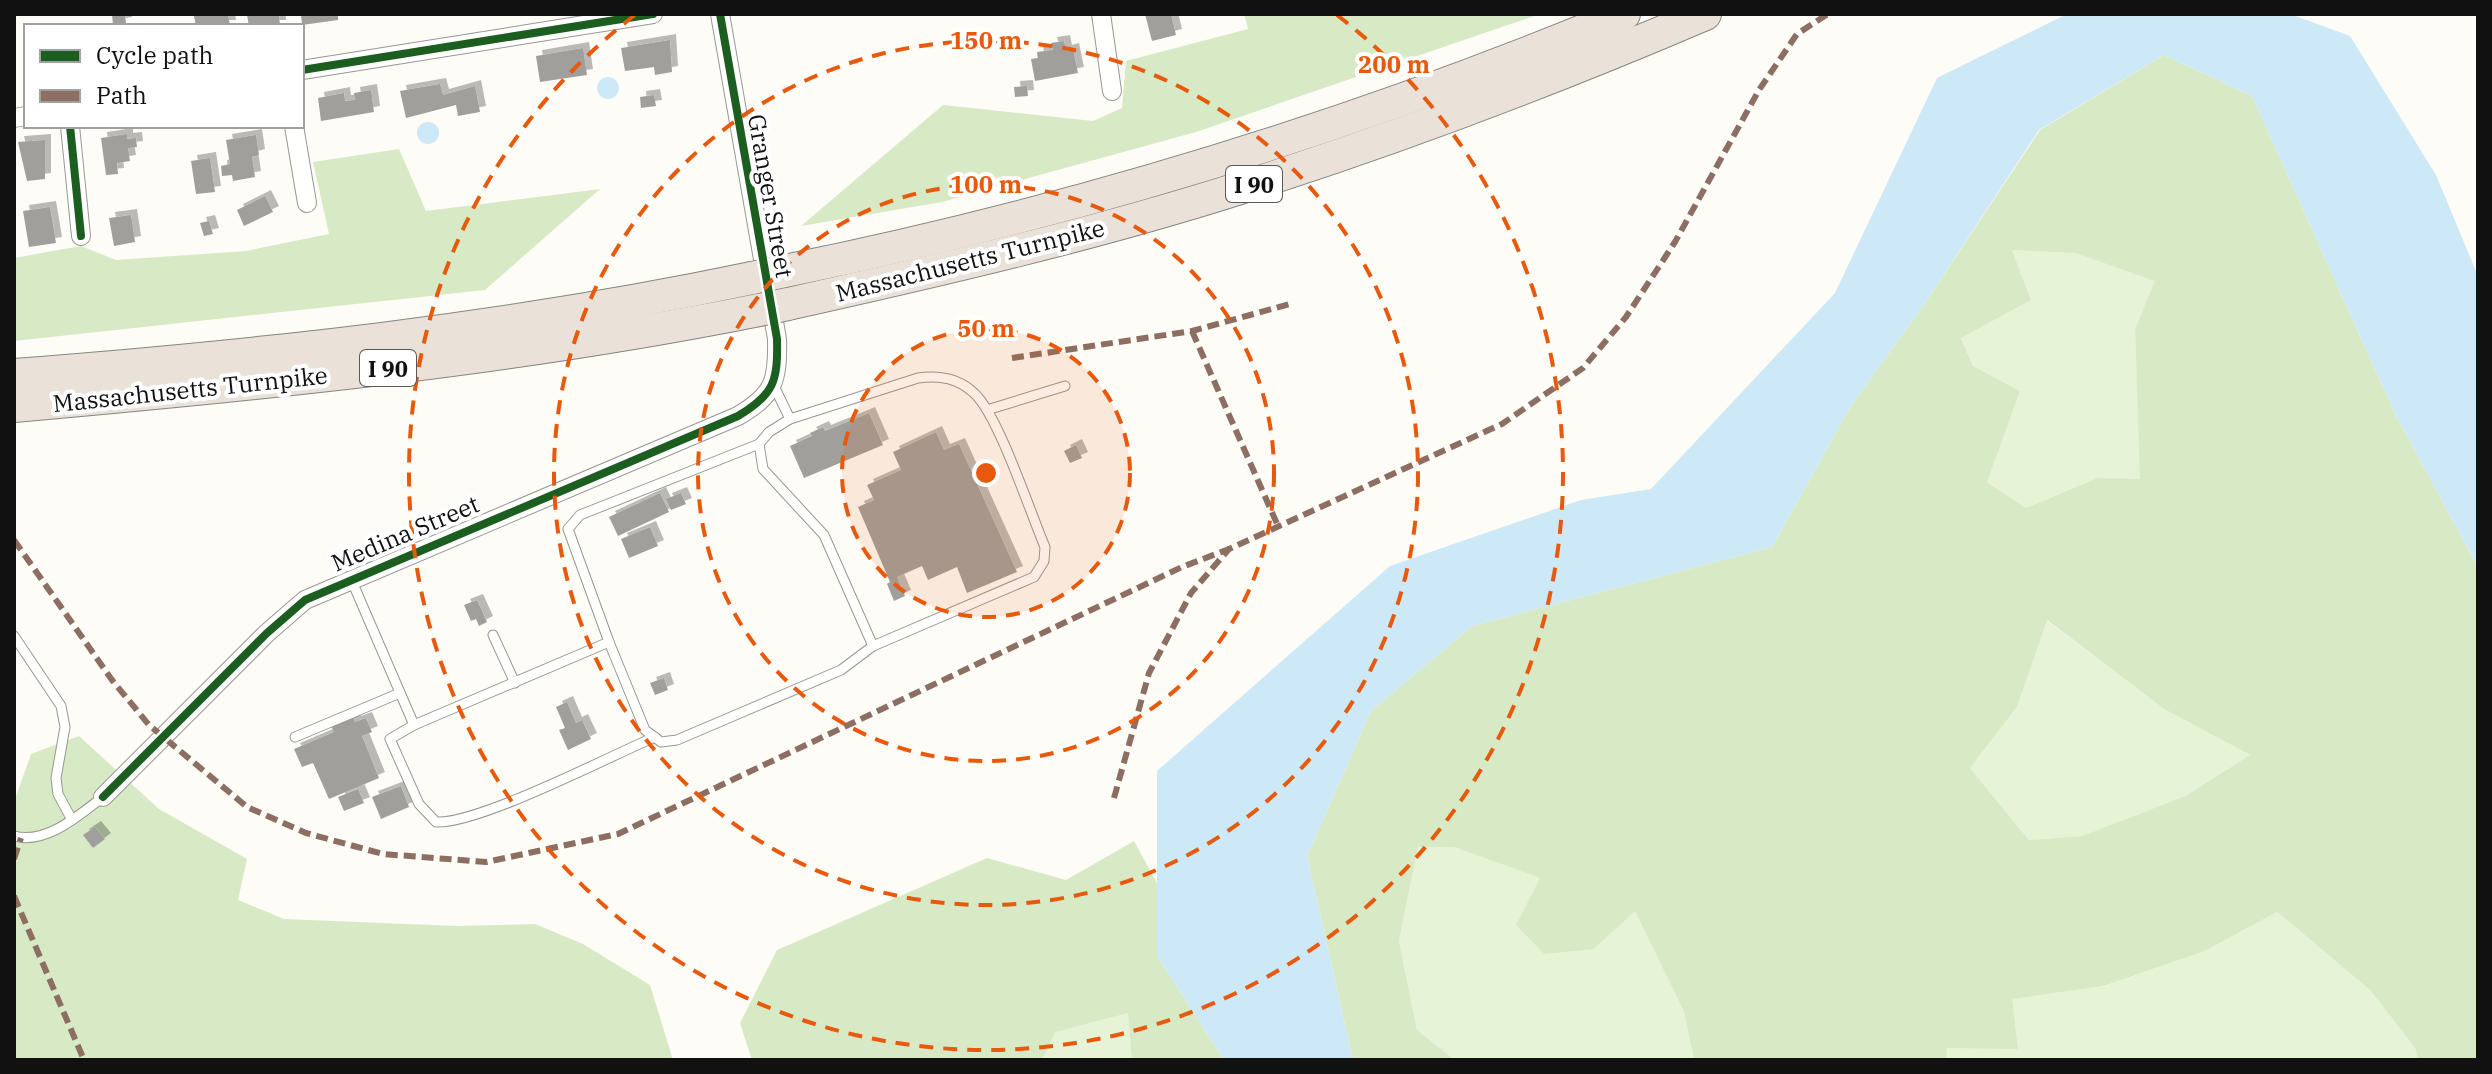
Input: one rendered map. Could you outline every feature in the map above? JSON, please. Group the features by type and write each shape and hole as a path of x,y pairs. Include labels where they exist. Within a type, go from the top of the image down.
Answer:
{"highway":[{"name":"Massachusetts Turnpike","path":"14,375 184,362 422,332 584,308 766,275 1033,213 1244,152 1478,72 1624,14"},
{"name":"Massachusetts Turnpike","path":"14,406 360,371 536,349 773,307 1066,238 1238,189 1360,149 1566,73 1705,14"}],"street":[{"path":"304,70 653,14"},
{"name":"Granger Street","path":"720,14 777,339 773,384"},
{"path":"1101,14 1112,91"},
{"path":"70,128 81,236"},
{"path":"294,128 307,203"},
{"name":"Medina Street","path":"103,797 290,611 351,579 738,416 764,398 773,384"}],"lane":[{"path":"938,375 956,381 976,395 987,410 1045,547 1044,561 1034,577 873,646 841,670 677,740 661,742 645,730 568,529 580,515 759,444 769,432 790,419 918,378 938,375"},
{"path":"773,384 790,419"},
{"path":"987,410 1065,386"},
{"path":"759,444 763,469 824,535 873,646"},
{"path":"351,579 414,725"},
{"path":"493,635 515,683"},
{"path":"14,636 61,706 65,727 56,778 58,794 72,820"},
{"path":"609,642 414,725 390,739 419,804 436,822 451,823 655,737"},
{"path":"295,737 400,693"},
{"path":"14,836 39,836 72,820 103,797"}],"green space":[{"path":"1244,14 1540,14 1196,132 942,202 801,226 943,105 1093,121 1122,108 1126,61 1248,29"},
{"path":"2164,55 2252,96 2395,414 2478,567 2478,1060 2418,1060 2415,1048 2370,990 2277,912 2205,951 2104,986 2012,999 2018,1049 1947,1048 1946,1060 1694,1060 1684,1012 1635,911 1594,949 1544,954 1516,925 1540,878 1455,847 1418,847 1399,941 1417,1030 1455,1060 1353,1060 1307,856 1371,711 1472,626 1772,547 1851,406 1925,303 2040,130","holes":["2012,250 2075,253 2155,281 2135,329 2140,479 2097,478 2026,508 1987,482 2020,391 1973,366 1961,338 2031,300","2047,620 2164,709 2250,755 2185,796 2082,836 2029,840 1970,768 2017,707"]},
{"path":"399,149 426,211 600,189 485,290 14,341 14,258 81,246 116,260 246,251 329,234 313,162"},
{"path":"2012,250 2075,253 2156,281 2135,329 2141,480 2097,478 2026,508 1986,481 2020,391 1973,366 1961,337 2031,300"},
{"path":"2046,620 2164,709 2250,755 2185,796 2082,836 2029,840 1970,768 2017,707"},
{"path":"79,736 159,809 247,859 238,900 284,919 457,926 535,924 583,944 650,985 673,1060 14,1060 14,802 31,754"},
{"path":"1134,841 1157,883 1157,956 1224,1060 1132,1060 1128,1013 1055,1032 1042,1060 752,1060 740,1023 777,950 987,858 1066,880"},
{"path":"1455,846 1541,878 1594,949 1635,910 1684,1012 1694,1060 1455,1060 1417,1030 1399,941 1418,847"},
{"path":"2277,912 2370,990 2415,1048 2418,1060 1946,1060 1946,1048 2011,999 2105,986 2205,951"},
{"path":"1129,1012 1132,1060 1042,1060 1054,1032"}],"water":[{"path":"2067,14 2290,14 2350,36 2436,175 2478,276 2478,567 2395,414 2252,96 2164,55 2039,130 1925,303 1851,406 1772,547 1472,626 1371,711 1307,856 1353,1060 1224,1060 1157,956 1157,771 1390,566 1581,500 1651,489 1835,293 1937,78"},
{"path":"608,77 616,80 619,88 616,96 608,99 600,96 597,88 600,80"},
{"path":"428,122 436,125 439,133 436,141 428,144 420,141 417,133 420,125"}],"building":[{"path":"112,14 125,14 126,23 113,24"},
{"path":"228,14 230,24 196,24 194,16"},
{"path":"279,14 280,24 249,24 247,15"},
{"path":"301,14 338,14 338,20 302,24"},
{"path":"1145,14 1171,14 1176,35 1152,41"},
{"path":"670,40 672,72 655,75 654,67 625,71 621,48"},
{"path":"1064,41 1066,51 1073,49 1078,73 1035,81 1031,59 1038,58 1037,52 1053,50 1051,43"},
{"path":"583,48 587,75 540,82 536,56"},
{"path":"440,84 443,95 475,86 480,112 458,116 456,105 406,118 400,91"},
{"path":"1027,86 1028,96 1015,97 1014,87"},
{"path":"371,90 374,112 321,121 318,98 344,93 345,101 355,100 354,93"},
{"path":"654,95 656,106 641,108 640,97"},
{"path":"127,134 127,139 136,138 137,147 128,148 130,161 117,163 118,174 106,175 101,138"},
{"path":"256,135 259,155 252,157 255,177 233,181 232,175 222,176 221,166 230,164 226,140"},
{"path":"45,140 45,179 27,181 18,142"},
{"path":"210,158 215,192 196,194 191,161"},
{"path":"265,196 273,212 244,226 237,210"},
{"path":"50,207 56,243 29,247 23,211"},
{"path":"131,215 135,242 114,246 109,218"},
{"path":"209,221 213,234 204,236 200,223"},
{"path":"869,413 883,445 804,478 790,446 823,427 825,431"},
{"path":"936,432 944,450 959,444 1017,572 967,593 957,567 928,580 922,566 897,577 905,596 894,601 887,584 890,582 858,507 874,500 867,485 901,470 893,452"},
{"path":"1076,445 1082,458 1070,463 1064,451"},
{"path":"660,493 669,512 618,536 609,517"},
{"path":"681,493 686,504 671,510 666,499"},
{"path":"650,527 658,546 629,558 621,539"},
{"path":"477,600 487,622 479,626 476,619 471,621 464,605"},
{"path":"664,678 668,690 655,695 650,683"},
{"path":"567,702 576,723 582,720 591,739 568,750 559,730 565,728 556,707"},
{"path":"353,717 355,722 366,718 372,732 362,736 379,778 329,799 313,763 302,767 294,749 334,732 331,726"},
{"path":"401,786 409,807 381,819 372,797"},
{"path":"358,789 364,803 344,811 338,797"},
{"path":"95,827 105,839 93,848 83,835"}],"marked path":[{"path":"1114,798 1149,673 1191,593 1229,549 1502,424 1583,368 1626,317 1675,242 1759,90 1797,34 1828,14"},
{"path":"1012,358 1192,331 1290,304"},
{"path":"1192,331 1278,526"},
{"path":"14,540 112,680 149,725 247,807 306,833 383,854 486,862 618,834 1182,567 1229,549"},
{"path":"14,859 21,838"},
{"path":"14,896 84,1060"}],"cycle path":[{"path":"304,70 653,14"},
{"path":"103,797 267,633 305,600 738,416 766,393 775,376 777,339 720,14"},
{"path":"70,128 81,236"}]}
